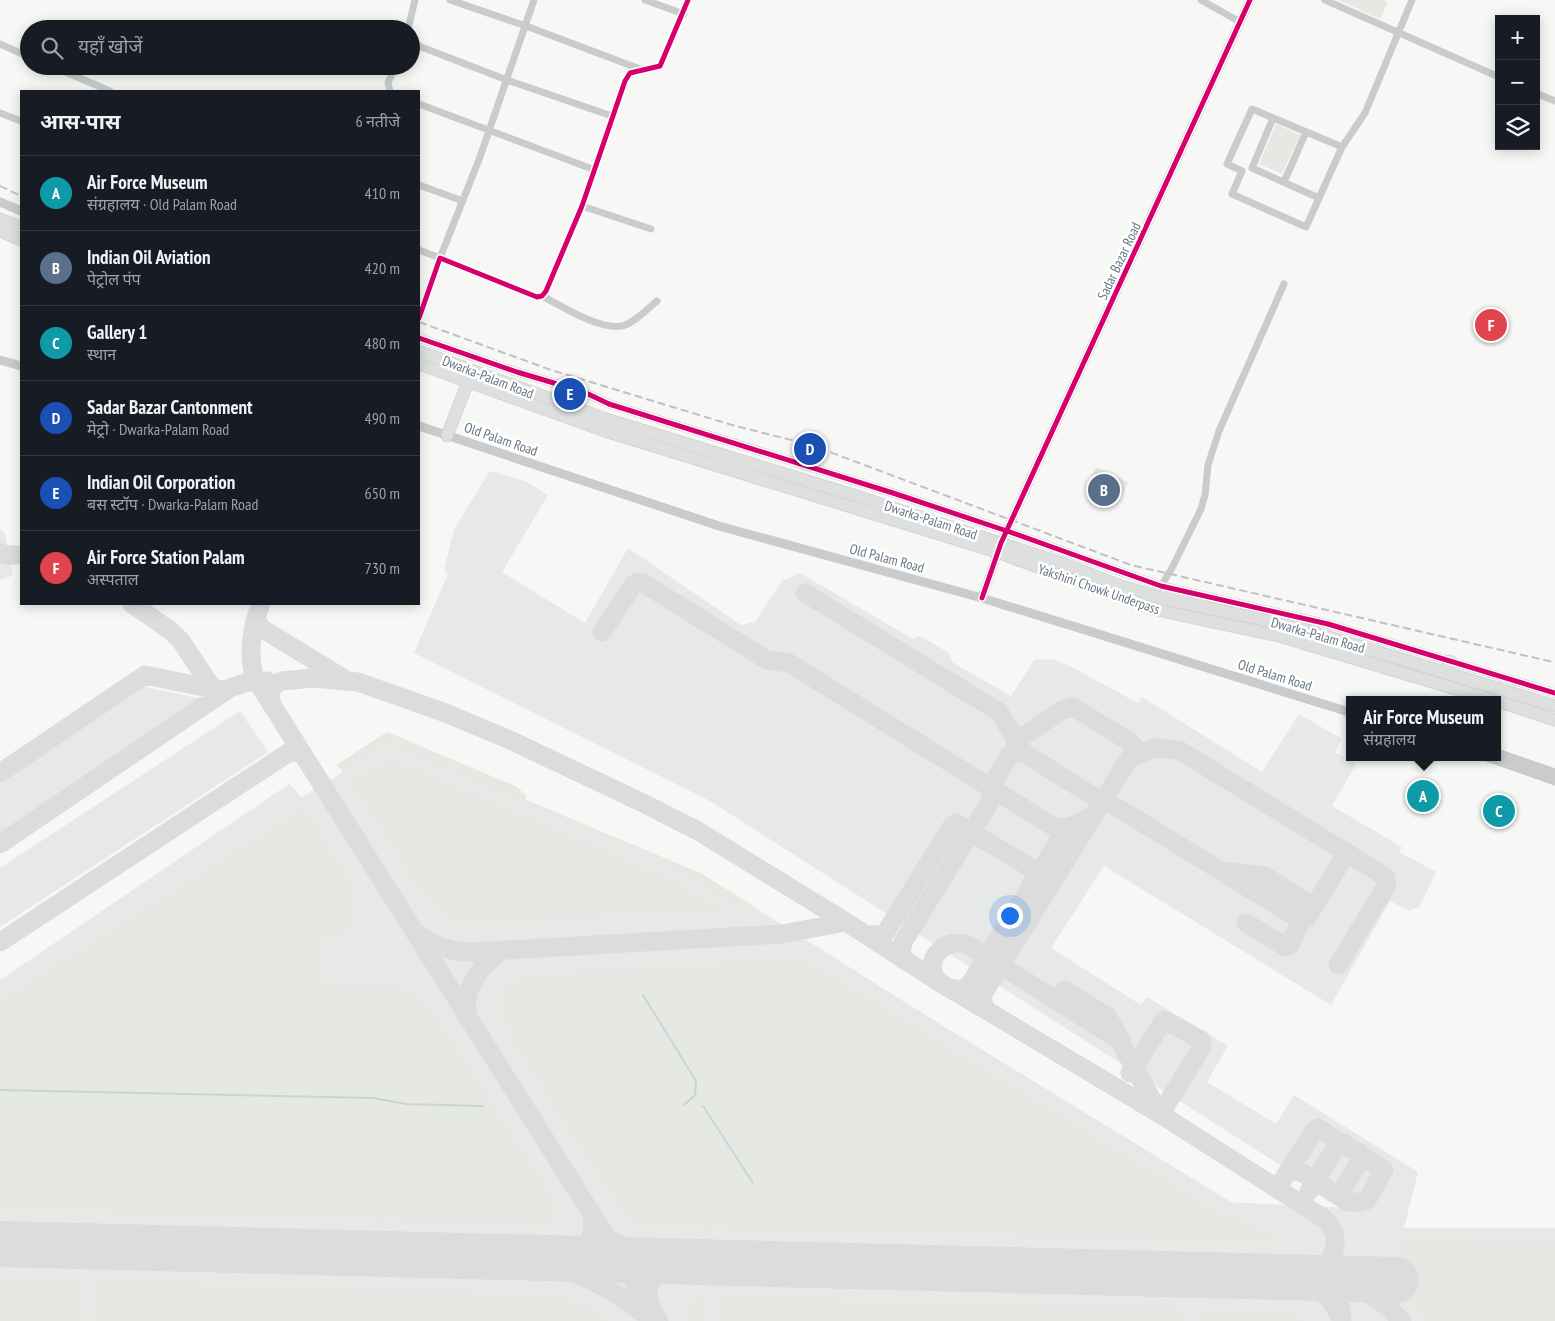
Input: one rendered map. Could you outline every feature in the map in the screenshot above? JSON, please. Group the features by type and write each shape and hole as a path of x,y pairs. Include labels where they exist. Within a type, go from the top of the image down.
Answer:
{"main road":[{"path":"0,219 20,227"},
{"path":"0,232 20,240"},
{"name":"Dwarka-Palam Road","path":"420,351 609,420 853,495 999,548"},
{"name":"Dwarka-Palam Road","path":"420,364 605,431 1161,598 1294,626 1447,673"},
{"path":"447,436 468,382"},
{"name":"Yakshini Chowk Underpass","path":"999,548 1152,609 1278,636 1479,696"},
{"path":"1450,661 1447,673 1555,706"},
{"path":"1501,702 1555,720"}],"street":[{"path":"410,20 415,0"},
{"path":"450,0 526,26 642,70"},
{"path":"420,315 489,130 534,0"},
{"path":"645,0 684,14"},
{"path":"542,296 582,206 612,116 630,73 660,66 684,14 688,0"},
{"path":"1201,0 1240,22"},
{"name":"Sadar Bazar Road","path":"982,598 999,548 1250,0"},
{"path":"1325,0 1495,75"},
{"path":"1242,171 1232,194 1306,227 1342,147 1365,113 1412,0"},
{"path":"0,44 20,52"},
{"path":"420,46 507,80 612,116"},
{"path":"72,75 108,90"},
{"path":"390,90 388,83 391,75"},
{"path":"1540,95 1555,101"},
{"path":"420,104 594,170"},
{"path":"1319,198 1252,168 1242,171 1227,164 1252,109 1342,147"},
{"path":"0,113 20,121"},
{"path":"1252,168 1273,118"},
{"path":"1284,182 1306,132"},
{"path":"420,185 463,201"},
{"path":"0,202 20,211"},
{"path":"582,206 651,229"},
{"path":"420,250 537,297 542,296 583,317 605,325 622,326 657,301"},
{"path":"1161,586 1201,509 1206,495 1208,465 1219,431 1284,284"},
{"path":"420,338 517,372 584,392 609,404 1007,531 1128,576 1161,586 1239,602 1328,624 1555,693"},
{"path":"0,360 20,366"},
{"name":"Old Palam Road","path":"420,426 720,526 982,598 1346,711"},
{"path":"1501,754 1555,773"},
{"path":"1498,761 1555,781"}],"shaded area":[{"path":"1338,0 1383,0 1388,2 1380,19"},
{"path":"1276,124 1300,135 1282,174 1259,164"},
{"path":"1096,467 1128,482 1122,495 1090,480"},
{"path":"490,471 527,482 548,495 502,572 585,623 628,548 741,625 755,622 782,581 800,573 913,639 921,636 949,653 952,662 1011,696 1034,660 1052,659 1068,665 1138,703 1142,697 1262,772 1299,714 1342,739 1335,752 1346,758 1346,761 1356,764 1332,806 1402,847 1399,852 1436,872 1419,907 1409,911 1390,901 1331,1005 1104,866 1051,948 1141,1005 1147,997 1228,1046 1207,1082 1276,1124 1294,1095 1418,1172 1404,1228 1555,1228 1555,1321 0,1321 0,980 289,784 302,797 343,772 337,765 387,732 515,786 526,795 526,800 700,873 1062,1101 1230,1202 1347,1208 710,801 414,653 448,574 444,570 454,529"},
{"path":"0,529 5,533 13,576 0,579"},
{"path":"141,686 202,699 0,836 0,782"},
{"path":"240,711 268,752 0,927 0,868"},
{"path":"387,732 515,786 526,795 526,800 700,873 760,910 740,911 684,876 391,747 378,751 343,772 337,765"},
{"path":"389,759 405,762 427,771 677,880 728,911 476,927 447,921 419,894 348,780 374,763"},
{"path":"305,805 356,885 359,922 332,940 323,940 325,984 390,982 413,989 435,1010 555,1198 557,1210 555,1222 546,1227 0,1212 0,998"},
{"path":"829,954 850,969 1239,1207 1247,1215 1217,1201 816,955"},
{"path":"804,956 1214,1207 1277,1235 1279,1244 1275,1246 654,1229 630,1226 623,1218 505,1034 508,1032 502,1023 499,990 526,972"},
{"path":"1406,1228 1555,1228 1555,1233 1413,1231"},
{"path":"1400,1238 1555,1239 1555,1321 1424,1321 1404,1298 1396,1297 1397,1257"},
{"path":"0,1276 79,1280 83,1286 84,1321 0,1321"},
{"path":"94,1278 544,1291 584,1302 615,1321 89,1321 89,1285"},
{"path":"706,1294 705,1321 688,1321 684,1309 687,1301 694,1296"},
{"path":"719,1294 1179,1305 1186,1312 1185,1321 718,1321"},
{"path":"1201,1305 1291,1309 1307,1321 1193,1321 1193,1312"}],"waterway":[{"path":"643,995 696,1081 695,1095 684,1105"},
{"path":"0,1090 373,1098 406,1104 483,1106"},
{"path":"703,1106 753,1183"}],"taxiway":[{"path":"0,553 20,555"},
{"path":"602,632 633,585 637,582 643,583 767,660 789,663 1054,827 1068,827"},
{"path":"805,593 999,712 1023,751"},
{"path":"133,605 171,631 181,641 213,689 219,689"},
{"path":"261,605 255,621 251,650 255,678 659,1321"},
{"path":"256,619 261,628 343,678"},
{"path":"0,773 145,675 213,689"},
{"path":"272,704 270,697 273,687 282,681 313,678 358,682 443,712 510,740 698,831 939,982 1165,1117 1323,1218 1329,1224 1335,1239 1333,1254 1329,1261 1313,1274 1289,1277"},
{"path":"0,844 230,688 248,682 267,681"},
{"path":"904,960 901,953 903,942 990,802 996,777 1022,737 1062,710 1073,707 1130,742 1135,747 1134,751 1094,815 1066,829 969,986 959,990 951,988"},
{"path":"1129,759 1155,748 1179,750 1386,877 1387,885 1338,965"},
{"path":"0,942 291,751 303,754"},
{"path":"1009,755 1015,752 1024,753 1096,798 1110,803 1221,871 1265,876 1309,904 1308,915 1298,918"},
{"path":"988,1011 983,1005 983,994 1094,815"},
{"path":"866,935 881,935 886,932 952,826 956,823 1031,868 1035,873 1034,881"},
{"path":"1307,918 1344,857 1343,850"},
{"path":"1227,875 1298,918 1300,923 1290,945 1286,947 1246,923"},
{"path":"418,934 444,948 473,952 782,934 846,922"},
{"path":"939,982 932,966 938,952 952,944 961,943 970,946 1119,1040 1160,1114"},
{"path":"469,1018 467,998 474,979 487,963 502,950"},
{"path":"1065,990 1107,1016 1121,1040"},
{"path":"1130,1073 1164,1020 1201,1040 1202,1047 1163,1110 1165,1117"},
{"path":"1275,1186 1280,1184 1318,1128 1384,1170 1367,1200 1360,1202 1348,1202 1298,1170 1289,1172"},
{"path":"1309,1191 1338,1144 1345,1143"},
{"path":"1333,1193 1341,1192 1360,1161 1362,1156 1359,1152"},
{"path":"563,1260 578,1253 588,1243 592,1230 592,1213"},
{"path":"615,1242 635,1257 661,1262"},
{"path":"515,1259 553,1267 588,1279 621,1297 652,1321"},
{"path":"651,1307 648,1291 654,1277 665,1268 681,1262"},
{"path":"1336,1270 1342,1321"},
{"path":"1292,1279 1320,1291 1331,1302 1339,1315"},
{"path":"1327,1279 1349,1285 1377,1299 1402,1321"}],"runway":[{"path":"0,1244 1396,1280"}],"railway":[{"path":"0,186 20,196"},
{"path":"420,322 551,370 732,425 811,445 1131,565 1553,662"}],"cycle path":[{"path":"420,315 440,258 537,297 542,296 546,291 582,206 625,81 630,73 660,66 688,0"},
{"path":"982,598 1001,543 1250,0"},
{"path":"420,338 517,372 584,392 609,404 893,493 1007,531 1161,586 1328,624 1555,693"}],"place":[{"name":"Air Force Station Palam","path":"1491,325"},
{"name":"Indian Oil Corporation","path":"570,394"},
{"name":"Sadar Bazar Cantonment","path":"810,449"},
{"name":"Indian Oil Aviation","path":"1104,490"},
{"name":"Air Force Museum","path":"1423,796"},
{"name":"Gallery 1","path":"1499,811"}]}
